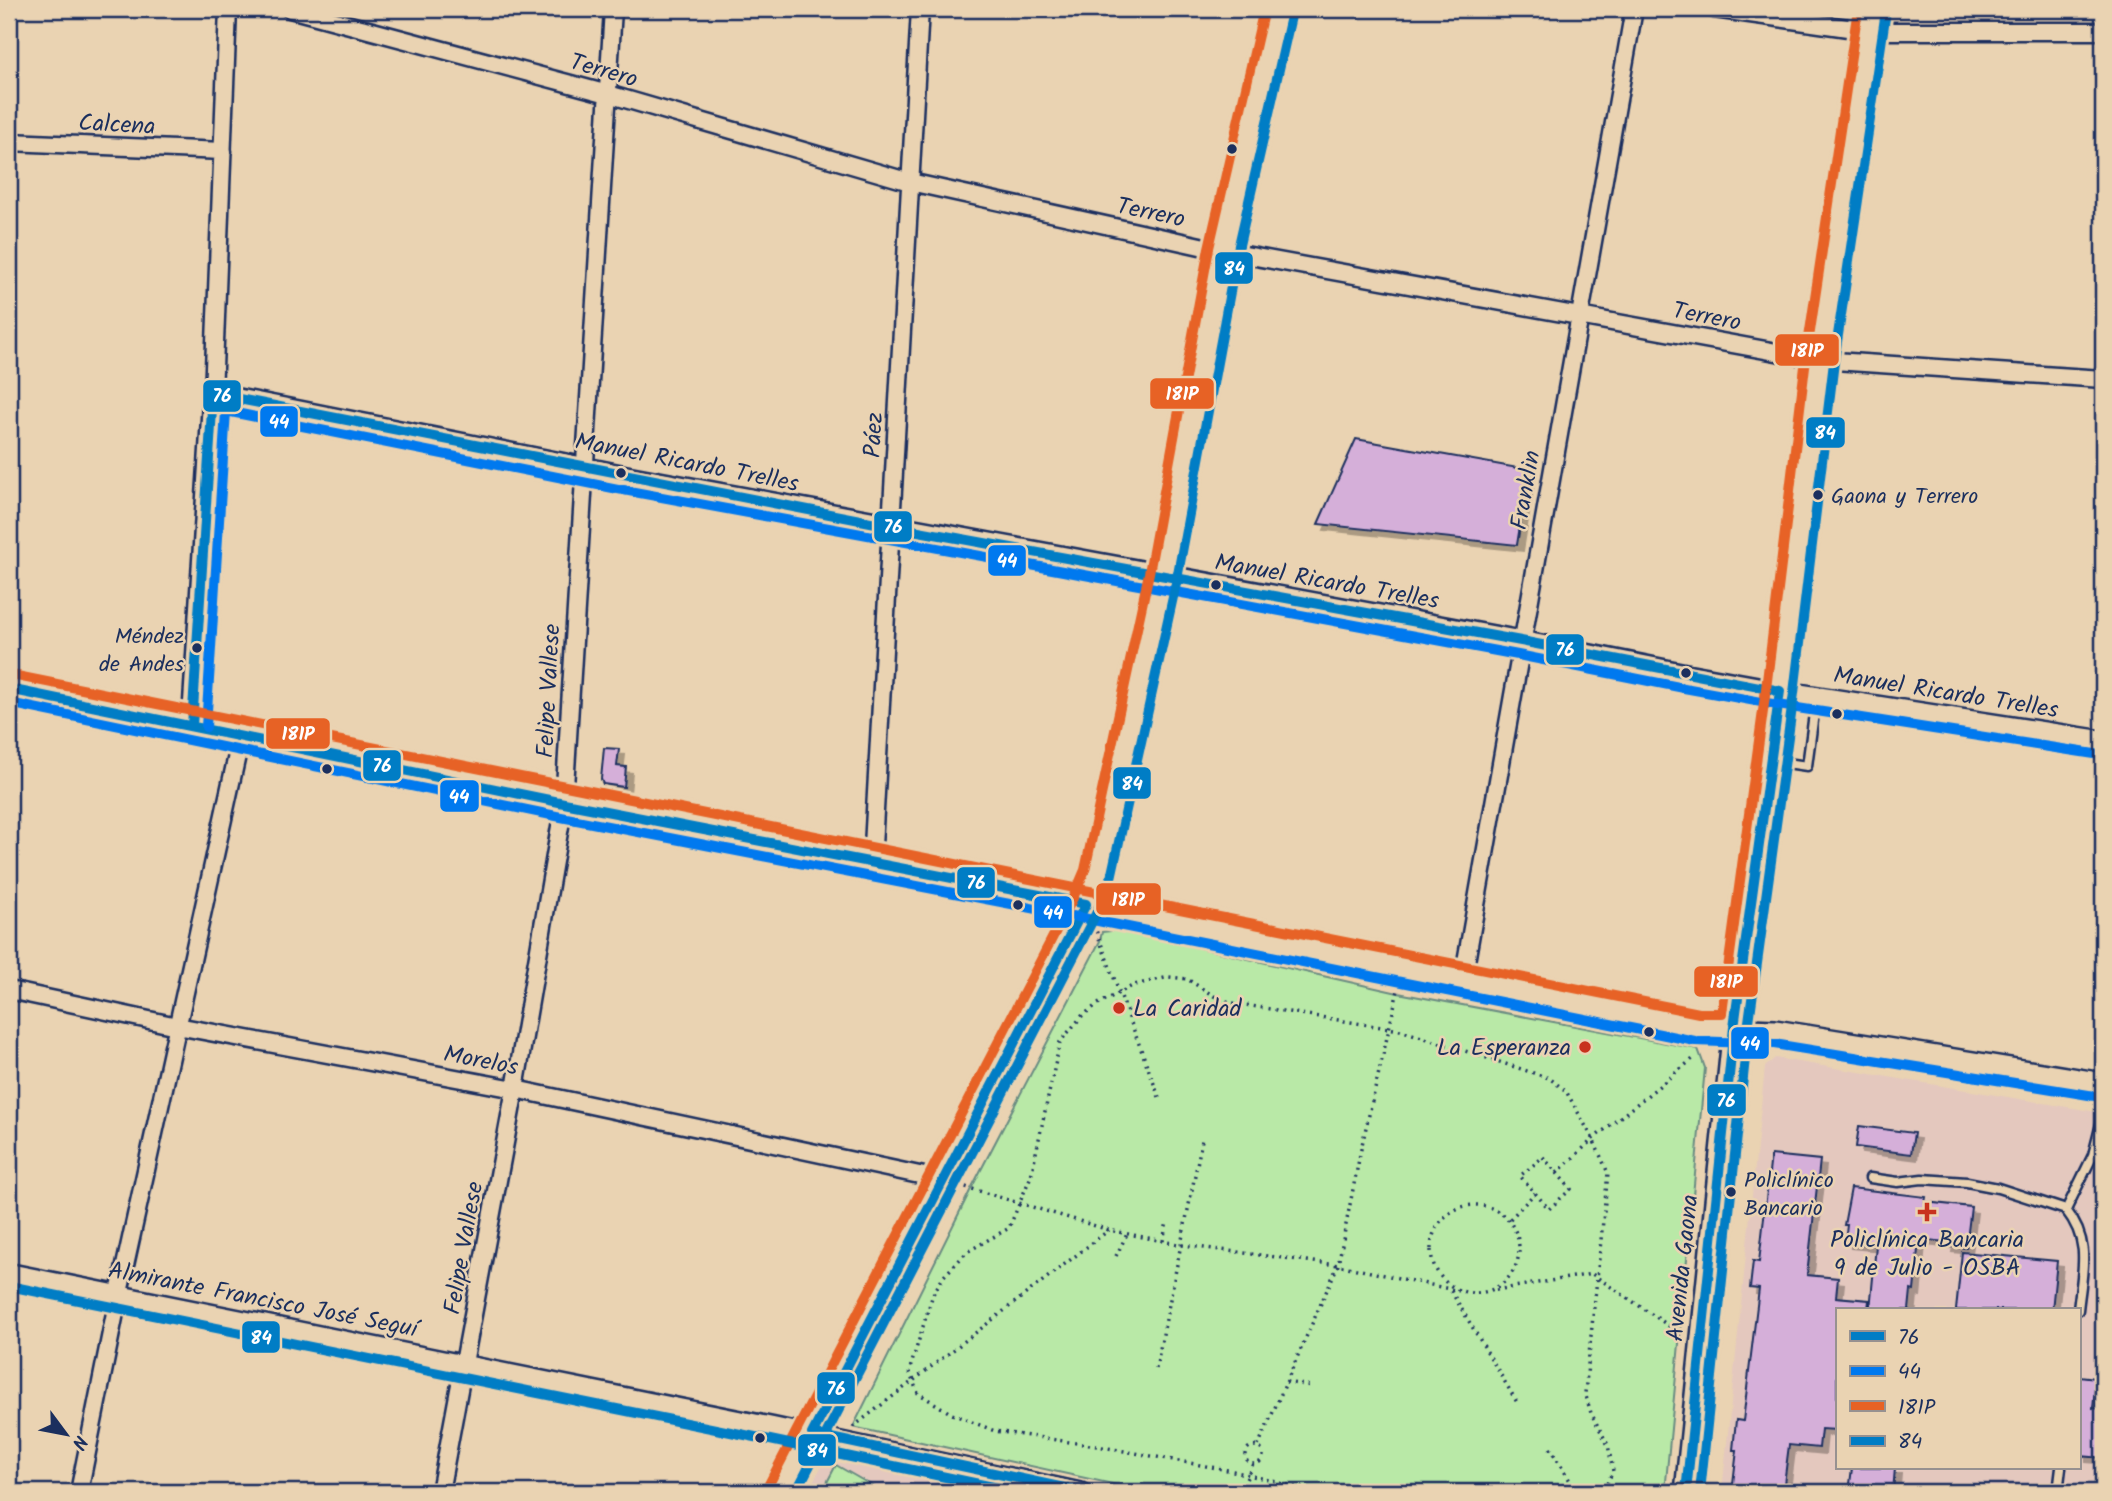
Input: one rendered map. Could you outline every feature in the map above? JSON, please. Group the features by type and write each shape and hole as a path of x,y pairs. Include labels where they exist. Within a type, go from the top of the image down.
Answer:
{"main road":[{"name":"Avenida Gaona","path":"1686,1492 1734,1027 1780,691 1820,360 1872,9"}],"street":[{"path":"192,726 213,394 228,9"},
{"name":"Terrero","path":"290,9 608,94 910,183 1223,251 1820,360 2103,379"},
{"name":"Felipe Vallese","path":"440,1492 515,1089 564,803 613,9"},
{"name":"Páez","path":"872,864 920,9"},
{"path":"780,1492 1086,904 1098,874 1163,576 1223,251 1278,9"},
{"name":"Franklin","path":"1463,979 1634,9"},
{"path":"1714,9 1869,31 2103,31"},
{"name":"Calcena","path":"9,142 223,151"},
{"name":"Manuel Ricardo Trelles","path":"213,394 584,468 1780,691 2103,741"},
{"path":"9,689 564,803 1086,904 1686,1025 1775,1030 2103,1083"},
{"path":"79,1492 118,1293 241,737"},
{"name":"Morelos","path":"9,990 177,1026 515,1089 943,1180"},
{"name":"Almirante Francisco José Seguí","path":"9,1272 837,1439 1083,1492"}],"lane":[{"path":"1770,760 1807,766 1816,697"},
{"path":"2066,1210 2093,1155 2103,1116"},
{"path":"1870,1178 1898,1182 1922,1179 1967,1182 1998,1188 2066,1210 2078,1226 2084,1255 2078,1308"},
{"path":"2058,1492 2061,1470"}],"path":[{"path":"1086,904 1159,1097"},
{"path":"1258,1446 1338,1265 1361,1149 1403,967"},
{"path":"1315,1492 1248,1475 1097,1446 995,1431 952,1414 918,1393 912,1381 909,1372 933,1294 944,1276 967,1252 1009,1228 1031,1176 1060,1042 1082,1016 1098,1004 1134,985 1170,977 1187,979 1217,998 1233,1003 1389,1028 1505,1062 1549,1078 1566,1091 1593,1139 1608,1173 1585,1393 1591,1413 1608,1445 1613,1471 1603,1492"},
{"path":"1557,1173 1593,1139 1694,1058"},
{"path":"1156,1368 1202,1140"},
{"path":"1543,1157 1571,1189 1549,1209 1535,1193 1521,1176 1543,1157"},
{"path":"943,1180 1109,1230 1182,1245 1338,1265 1451,1290 1475,1293 1592,1273 1701,1346"},
{"path":"1510,1219 1535,1193"},
{"path":"1490,1291 1504,1283 1518,1264 1520,1248 1517,1233 1510,1219 1498,1210 1483,1204 1467,1204 1444,1217 1435,1229 1431,1244 1432,1260 1518,1404"},
{"path":"1163,1241 1167,1222"},
{"path":"837,1439 1109,1230"},
{"path":"1116,1256 1128,1234"},
{"path":"1446,1283 1459,1291"},
{"path":"1286,1382 1311,1387"},
{"path":"1251,1446 1258,1446 1263,1450 1264,1457 1258,1464 1252,1464 1246,1460 1245,1454 1251,1446"},
{"path":"1550,1448 1577,1492"},
{"path":"1241,1492 1252,1464"}],"shaded area":[{"name":"Policlínica Bancaria 9 de Julio - OSBA","path":"1775,1058 2103,1113 2103,1492 1722,1492 1765,1067"},
{"path":"827,1457 987,1492 807,1492"}],"green space":[{"path":"1120,930 1398,993 1698,1049 1705,1068 1665,1492 1149,1492 853,1427 971,1189 1100,941 1102,932"},
{"path":"836,1465 883,1492 822,1492"}],"building":[{"path":"1356,439 1529,470 1517,545 1318,524"},
{"path":"604,748 619,749 617,766 626,767 624,787 603,784 601,779"},
{"path":"1859,1126 1914,1133 1911,1154 1856,1147"},
{"path":"1771,1155 1820,1160 1807,1275 1838,1278 1836,1297 1869,1300 1868,1308 1836,1308 1836,1430 1821,1429 1819,1448 1789,1445 1783,1492 1732,1492 1737,1450 1733,1450 1736,1420 1743,1421 1759,1289 1750,1288 1753,1261 1759,1262"},
{"path":"1851,1188 1926,1197 1925,1202 1971,1207 1966,1248 1946,1246 1947,1242 1919,1239 1914,1291 1911,1290 1909,1308 1870,1308 1876,1245 1845,1242 1847,1225 1844,1225"},
{"path":"1962,1252 2057,1261 2052,1308 1956,1308"},
{"path":"2080,1376 2096,1378 2093,1408 2103,1409 2103,1458 2080,1456"},
{"path":"1852,1470 1895,1470 1893,1492 1849,1492"}],"transit line":[{"name":"181P","path":"768,1486 1073,898 1085,870 1149,573 1209,248 1264,9"},
{"name":"181P","path":"12,675 1699,1013 1722,1013 1766,689 1806,358 1858,9"},
{"name":"84","path":"1700,1492 1748,1029 1794,693 1834,362 1886,11"},
{"name":"84","path":"796,1492 1098,910 1111,878 1177,579 1237,254 1292,12"},
{"name":"76","path":"192,726 213,394 891,526 1780,691 1734,1027 1686,1492"},
{"name":"44","path":"206,727 226,411 618,489 1684,688 2101,755"},
{"name":"76","path":"9,689 564,803 1086,904 812,1434 1083,1492"},
{"name":"44","path":"9,703 561,817 1695,1041 1774,1044 2101,1097"},
{"name":"84","path":"9,1286 1017,1492"}],"place":[{"name":"Gaona y Terrero","path":"1818,495"},
{"name":"Méndez de Andes","path":"197,648"},
{"name":"La Caridad","path":"1119,1008"},
{"name":"La Esperanza","path":"1585,1047"},
{"name":"Policlínico Bancario","path":"1731,1192"},
{"name":"Policlínica Bancaria 9 de Julio - OSBA","path":"1927,1212"}]}
